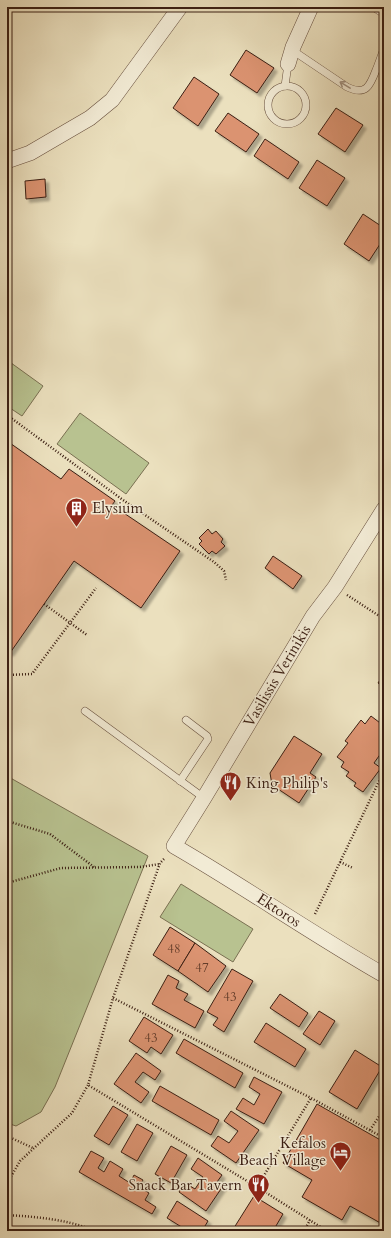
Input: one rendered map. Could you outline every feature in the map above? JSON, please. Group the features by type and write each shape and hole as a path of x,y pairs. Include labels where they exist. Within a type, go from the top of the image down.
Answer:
{"street":[{"path":"7,161 30,153 90,118 112,100 180,7"},
{"path":"290,57 311,7"},
{"name":"Vasilissis Verinikis","path":"174,846 313,616 335,587 384,509"},
{"name":"Ektoros","path":"174,846 234,882 343,952 384,975"}],"lane":[{"path":"373,7 384,14"},
{"path":"285,86 290,57 354,90 367,88 371,84 384,49"},
{"path":"285,86 292,86 298,89 303,94 307,106 301,119 296,123 289,125 276,122 268,111 269,98 273,92 285,86"},
{"path":"85,711 204,798"},
{"path":"180,781 208,740 207,736 186,720"}],"path":[{"path":"7,415 123,500 214,562 224,571 226,580"},
{"path":"335,587 384,619"},
{"path":"7,674 32,674 96,588"},
{"path":"44,604 87,635"},
{"path":"308,929 384,771"},
{"path":"7,821 50,834 94,867"},
{"path":"7,1194 9,1180 20,1161 72,1113 88,1085 112,998 160,863 174,846"},
{"path":"340,862 354,868"},
{"path":"7,883 61,868 140,867 160,863"},
{"path":"112,998 311,1098 384,1138"},
{"path":"88,1085 327,1231"},
{"path":"257,1187 311,1098"},
{"path":"370,1130 384,1109"},
{"path":"7,1136 33,1148"},
{"path":"7,1215 48,1218 71,1223 95,1231"},
{"path":"304,1231 310,1220"}],"green space":[{"path":"7,360 43,386 22,416 7,406"},
{"path":"80,413 149,463 126,494 57,444"},
{"path":"7,776 148,856 55,1087 41,1112 16,1126 7,1123"},
{"path":"181,884 253,929 233,962 160,917"}],"building":[{"path":"246,50 274,68 257,93 230,75"},
{"path":"194,77 219,94 198,126 173,108"},
{"path":"336,108 363,125 345,152 318,134"},
{"path":"228,113 259,134 246,152 215,131"},
{"path":"265,139 299,162 288,179 254,156"},
{"path":"317,160 345,178 327,206 299,188"},
{"path":"45,179 46,197 26,199 25,181"},
{"path":"363,214 384,228 384,238 369,261 344,244"},
{"name":"Elysium","path":"7,441 61,479 69,469 115,501 112,505 180,551 141,608 74,561 10,653 7,651"},
{"path":"208,529 212,534 216,531 223,539 221,542 225,546 216,554 212,551 209,554 199,544 202,541 199,538"},
{"path":"273,556 302,576 293,589 265,568"},
{"path":"384,674 384,687 378,683"},
{"path":"371,716 384,726 384,749 374,763 381,768 363,792 354,786 356,783 346,776 349,772 341,767 344,762 337,757 348,743 345,741 361,720 365,724"},
{"path":"294,736 322,754 310,773 316,777 299,803 272,785 270,773"},
{"path":"170,927 195,943 178,971 153,955"},
{"path":"195,943 226,966 208,992 178,971"},
{"path":"232,969 253,981 224,1032 213,1025 218,1018 207,1012"},
{"path":"168,975 179,981 176,988 188,994 184,1000 204,1011 195,1028 152,1004"},
{"path":"280,994 308,1013 299,1027 270,1008"},
{"path":"319,1011 335,1021 320,1045 303,1034"},
{"path":"144,1017 173,1035 161,1054 151,1047 147,1053 129,1041"},
{"path":"266,1023 306,1049 295,1067 254,1042"},
{"path":"184,1039 243,1073 235,1088 176,1053"},
{"path":"355,1050 382,1067 357,1109 329,1092"},
{"path":"136,1053 161,1071 155,1080 143,1072 135,1082 149,1092 141,1103 114,1084"},
{"path":"254,1077 282,1092 264,1124 236,1109 243,1098 254,1105 260,1094 249,1087"},
{"path":"160,1086 219,1120 211,1135 152,1101"},
{"name":"Kefalos Beach Village","path":"317,1104 384,1142 384,1225 350,1206 342,1220 302,1197 312,1180 283,1163"},
{"path":"113,1106 128,1115 109,1145 94,1136"},
{"path":"231,1111 259,1130 236,1163 211,1146 218,1136 229,1143 238,1131 224,1121"},
{"path":"137,1124 153,1133 137,1161 121,1152"},
{"path":"171,1146 187,1155 171,1183 155,1174"},
{"path":"91,1151 104,1158 98,1168 104,1172 110,1161 123,1169 119,1176 130,1183 134,1175 143,1180 139,1187 149,1193 145,1200 156,1207 152,1214 79,1172"},
{"path":"198,1158 222,1175 217,1182 223,1186 206,1211 179,1192 185,1183 195,1189 203,1177 191,1169"},
{"name":"Snack Bar Tavern","path":"254,1196 283,1214 273,1231 232,1231"},
{"path":"177,1201 208,1221 202,1231 188,1231 167,1218"}],"place":[{"name":"Elysium","path":"77,528"},
{"name":"King Philip's","path":"231,802"},
{"name":"Kefalos Beach Village","path":"341,1172"},
{"name":"Snack Bar Tavern","path":"258,1204"}]}
